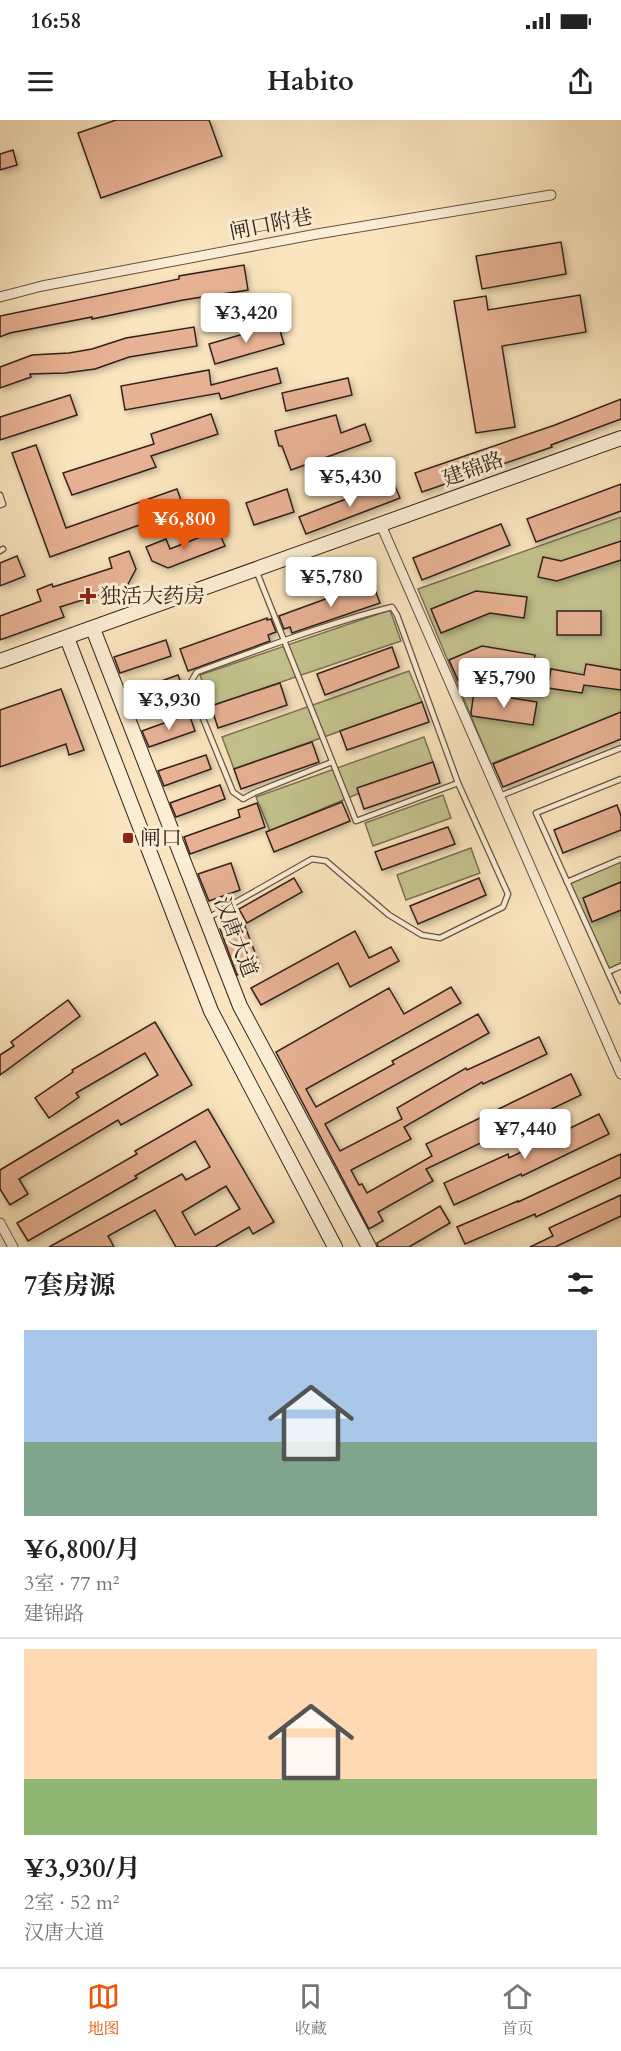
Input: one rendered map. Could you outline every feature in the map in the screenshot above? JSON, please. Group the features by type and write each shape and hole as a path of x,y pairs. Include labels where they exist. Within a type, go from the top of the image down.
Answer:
{"main road":[{"name":"建锦路","path":"0,661 621,438"},
{"name":"汉唐大道","path":"93,629 240,1006 369,1247"},
{"path":"67,638 211,1011 335,1247"}],"street":[{"name":"闸口附巷","path":"0,297 42,286 317,234 551,195"},
{"path":"381,525 621,1074"},
{"path":"0,1223 13,1247"}],"lane":[{"path":"0,495 3,504 0,505"},
{"path":"256,570 356,821 458,783"},
{"path":"206,919 312,859 326,861 389,915 422,935 440,938 503,907 508,894 458,783 397,615 392,607 356,616 284,640 197,672 192,680 190,689 233,792 243,799 332,762"},
{"path":"500,796 621,748"},
{"path":"621,779 536,813 621,1002"},
{"path":"567,882 621,859"},
{"path":"608,972 621,966"}],"green space":[{"path":"621,517 621,712 491,764 418,589"},
{"path":"390,610 401,641 211,706 200,675"},
{"path":"409,671 422,702 234,769 222,737"},
{"path":"424,737 433,762 270,831 256,797"},
{"path":"443,795 451,818 373,846 365,823"},
{"path":"471,848 480,873 406,900 397,875"},
{"path":"621,859 621,966 608,972 567,882"}],"building":[{"path":"116,120 209,120 222,156 101,198 78,133"},
{"path":"13,150 17,165 0,170 0,154"},
{"path":"561,242 566,274 482,289 476,256"},
{"path":"244,265 248,290 183,300 92,319 92,317 0,337 0,316 179,279 179,276"},
{"path":"580,295 586,332 502,346 515,427 476,433 454,301 486,296 488,310"},
{"path":"278,324 284,344 215,364 209,344"},
{"path":"194,327 197,346 129,357 95,369 30,374 31,377 0,388 0,367 32,355 69,353 92,349 126,338"},
{"path":"277,368 281,383 221,399 219,393 125,410 121,386 209,370 211,385"},
{"path":"348,378 352,395 286,411 282,393"},
{"path":"70,395 77,415 0,440 0,417"},
{"path":"621,399 621,419 551,445 552,447 422,492 415,473 555,425"},
{"path":"211,414 218,434 151,456 156,467 72,495 63,473 154,444 151,434"},
{"path":"336,415 341,433 365,424 371,441 291,470 282,446 279,446 275,431"},
{"path":"36,445 66,528 177,489 184,509 50,557 12,453"},
{"path":"393,481 400,498 306,534 299,517"},
{"path":"621,484 621,511 536,542 527,519"},
{"path":"287,489 294,512 254,525 246,503"},
{"path":"501,524 510,545 422,580 413,558"},
{"path":"218,530 225,546 168,568 152,561 146,547 166,539 170,549"},
{"path":"621,541 621,560 557,581 538,577 543,557 561,561"},
{"path":"129,551 136,569 127,586 60,607 64,617 0,640 0,616 41,601 37,590 112,568 109,558"},
{"path":"17,556 25,576 0,586 0,563"},
{"path":"372,582 380,603 292,633 290,627 284,629 279,616"},
{"path":"476,591 527,597 524,618 490,613 441,633 431,609"},
{"path":"557,611 601,611 601,635 557,635"},
{"path":"267,618 267,620 271,619 276,632 268,635 270,641 188,671 180,649"},
{"path":"166,640 171,656 120,673 114,657"},
{"path":"482,646 535,655 532,672 491,666 458,680 449,660"},
{"path":"392,647 399,667 325,695 317,674"},
{"path":"586,664 621,670 621,690 584,685 582,693 548,688 551,669 584,675"},
{"path":"178,675 184,691 134,709 128,693"},
{"path":"280,683 287,705 218,728 211,706"},
{"path":"61,689 84,750 69,755 66,744 0,767 0,710"},
{"path":"474,692 537,702 533,725 472,716"},
{"path":"422,702 429,722 347,750 340,731"},
{"path":"621,712 621,739 503,787 493,764"},
{"path":"189,714 195,731 149,747 142,731"},
{"path":"312,742 319,762 241,789 234,769"},
{"path":"206,755 211,769 164,786 158,771"},
{"path":"433,762 440,783 364,809 357,788"},
{"path":"220,785 225,799 176,817 170,803"},
{"path":"342,802 350,821 274,852 266,832"},
{"path":"257,803 265,827 190,854 184,837 240,817 238,810"},
{"path":"617,805 621,816 621,830 563,853 554,830"},
{"path":"448,827 455,844 382,870 375,852"},
{"path":"231,863 240,890 209,901 198,874"},
{"path":"294,878 302,892 247,923 239,909"},
{"path":"479,878 486,895 418,924 410,906"},
{"path":"621,882 621,910 592,922 583,898"},
{"path":"243,921 260,966 237,975 220,929"},
{"path":"355,931 369,958 391,947 399,961 350,987 338,963 261,1005 251,988"},
{"path":"451,987 461,1003 306,1089 316,1107 394,1064 392,1061 478,1014 489,1033 325,1124 340,1151 402,1119 397,1108 466,1068 467,1070 539,1037 547,1054 483,1084 482,1082 404,1127 411,1139 351,1170 359,1185 362,1184 367,1193 432,1156 426,1144 571,1074 581,1095 426,1169 433,1181 378,1212 383,1221 369,1229 276,1052 389,988 404,1014"},
{"path":"68,1000 80,1016 0,1075 0,1055 14,1046 11,1042"},
{"path":"155,1022 192,1085 121,1125 118,1120 19,1179 28,1194 10,1205 0,1189 0,1170 158,1075 145,1053 76,1093 79,1097 49,1118 35,1098 73,1072 72,1070"},
{"path":"208,1109 274,1222 253,1234 249,1227 215,1247 176,1247 155,1210 108,1236 114,1247 49,1247 182,1174 186,1180 210,1167 195,1141 135,1176 137,1178 28,1241 17,1223 137,1154 135,1151","holes":["226,1186 240,1209 195,1235 182,1212"]},
{"path":"599,1114 609,1134 522,1176 521,1174 454,1205 444,1183 508,1154 509,1158"},
{"path":"621,1154 621,1177 536,1217 535,1214 465,1244 457,1227 518,1202"},
{"path":"621,1195 621,1216 555,1247 530,1247 553,1236 549,1228"},
{"path":"440,1206 450,1223 409,1247 378,1247 377,1243"}],"place":[{"name":"独活大药房","path":"88,596"},
{"name":"闸口","path":"128,838"}]}
